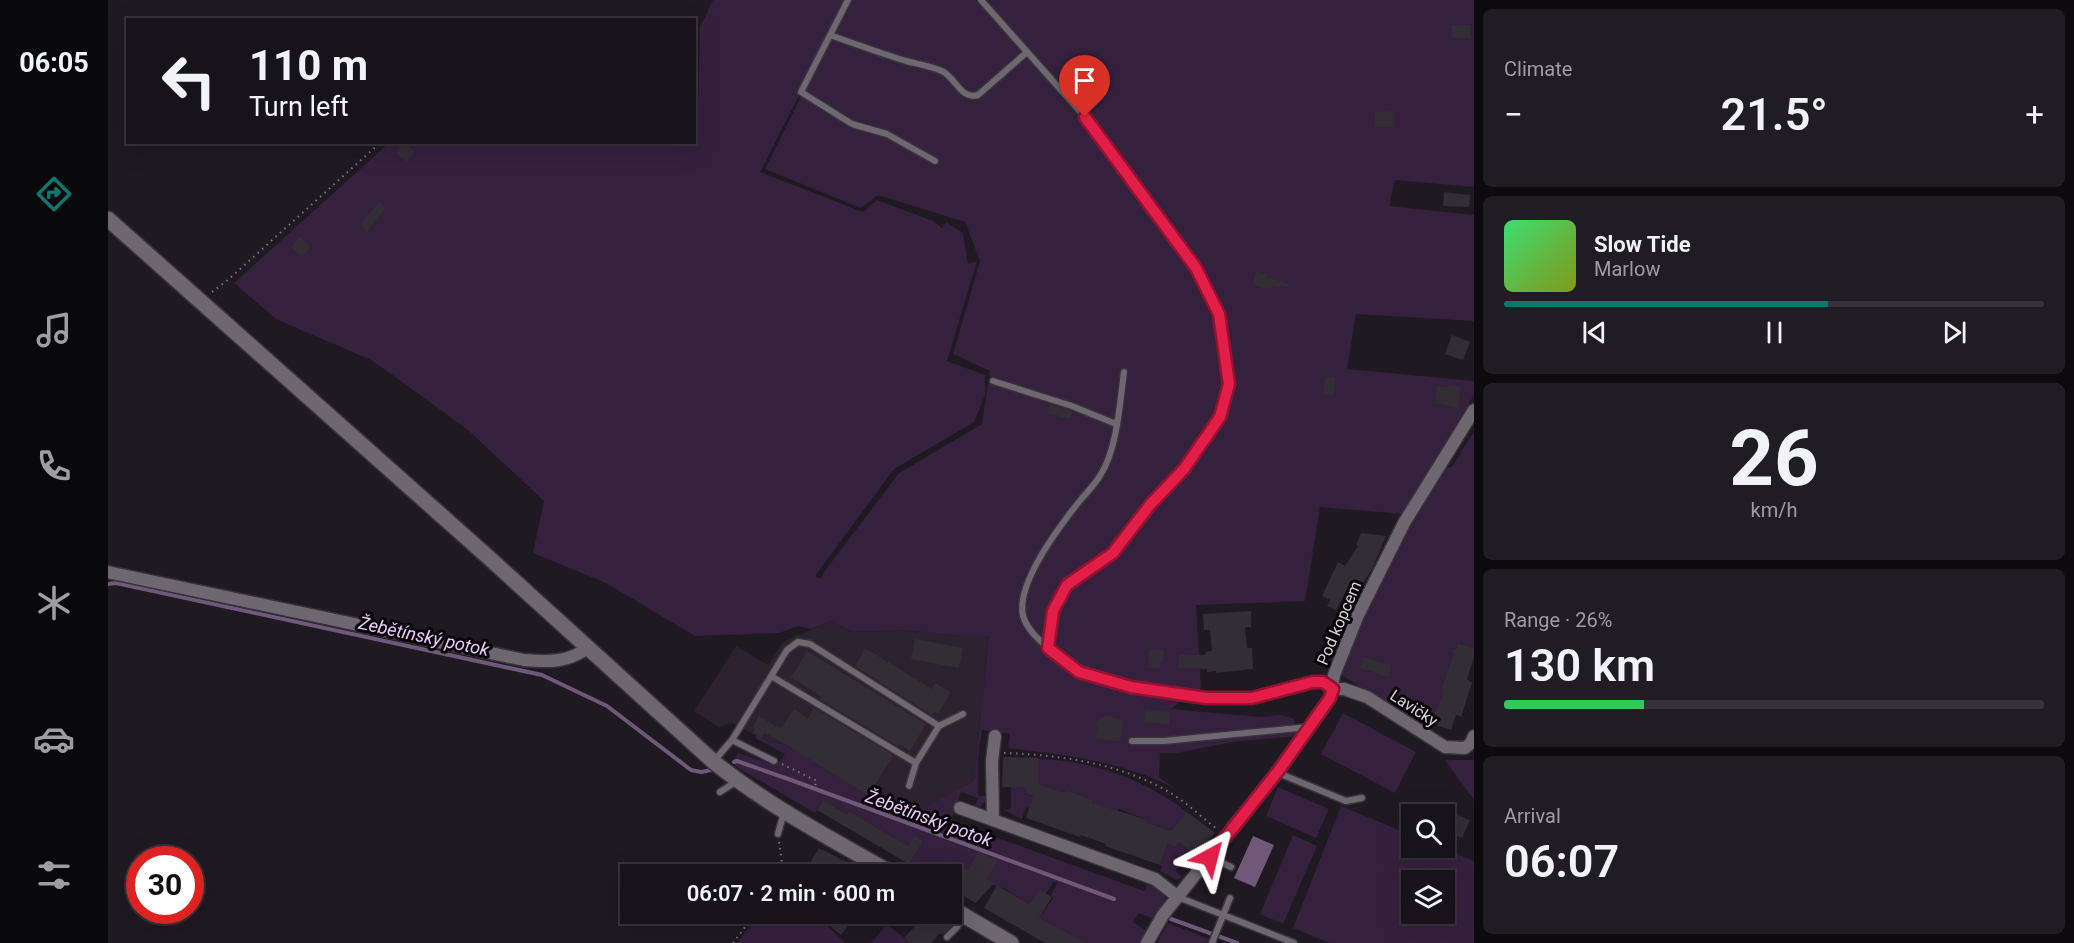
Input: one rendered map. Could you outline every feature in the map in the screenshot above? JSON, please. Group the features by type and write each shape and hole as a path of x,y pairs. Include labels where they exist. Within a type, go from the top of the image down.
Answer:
{"street":[{"path":"108,219 737,781 876,864"},
{"name":"Pod kopcem","path":"1147,943 1163,915 1279,770 1330,698 1334,675 1358,615 1404,523 1474,410"},
{"path":"108,572 524,660 545,661 569,658 588,647"},
{"name":"Lavičky","path":"1333,689 1344,689 1366,697 1445,747 1465,747 1472,743 1474,736"},
{"path":"993,820 995,736"},
{"path":"960,808 1155,879 1178,897"},
{"path":"962,915 1011,943"}],"lane":[{"path":"848,0 801,92 852,124 887,134 935,161"},
{"path":"981,0 1085,117 1196,268 1219,314 1229,384 1220,417 1184,469 1150,505 1113,553 1067,585 1053,611 1048,648"},
{"path":"830,34 941,71 954,80 965,94 972,97 978,95 1027,52"},
{"path":"1124,372 1114,438 1102,474 1076,506 1039,560 1025,588 1022,601 1024,617 1033,635 1079,672 1131,687 1206,698 1252,698 1313,682 1323,682 1333,689"},
{"path":"993,381 1072,406 1116,424"},
{"path":"718,765 787,650 798,642 810,644 939,726"},
{"path":"771,676 916,763"},
{"path":"909,786 916,763 939,726 963,714"},
{"path":"1132,741 1164,741 1309,727"},
{"path":"732,740 774,761"},
{"path":"1279,770 1283,775 1346,801 1362,798"},
{"path":"720,792 737,781"},
{"path":"778,834 787,813"},
{"path":"1210,857 1231,867"},
{"path":"1178,897 1294,943"},
{"path":"1213,942 1230,898"},
{"path":"947,937 957,927 957,924"}],"path":[{"path":"201,301 229,279 379,144"},
{"path":"993,752 1034,754 1088,762 1137,776 1171,793 1226,836"},
{"path":"774,761 817,781 814,788 804,784"},
{"path":"778,834 782,864"},
{"path":"733,943 747,924"}],"shaded area":[{"path":"713,0 848,0 760,172 863,212 877,200 933,221 942,228 946,222 963,233 968,264 977,261 947,361 985,375 985,395 974,422 894,469 815,576 821,579 899,473 982,424 990,371 953,354 980,261 965,222 878,195 861,208 765,169 849,0 1474,0 1474,187 1395,180 1389,206 1474,215 1474,321 1356,314 1347,369 1474,381 1474,395 1404,514 1320,507 1305,601 1196,605 1201,688 1170,709 1261,717 1281,715 1294,719 1297,736 1232,742 1176,753 1160,753 1159,777 1174,788 1133,771 1093,760 1008,748 1010,734 982,730 978,759 978,796 986,796 986,800 981,806 975,806 978,798 961,792 951,821 1144,891 1148,882 1161,889 1165,899 1154,919 1139,913 1133,922 1147,931 1140,943 1085,943 1039,918 1053,898 1051,895 1058,882 1053,882 1046,893 1033,898 1029,904 1004,888 985,883 997,862 978,851 968,870 962,867 962,864 949,864 942,861 940,864 909,864 923,841 914,836 908,846 849,811 847,814 823,800 815,813 735,766 734,760 738,753 771,764 778,763 782,759 785,754 755,738 757,735 766,741 790,746 869,796 913,811 925,807 974,781 989,636 976,637 903,630 852,632 832,621 811,629 798,626 779,633 695,636 606,583 533,553 544,501 468,430 371,360 276,319 234,283 388,144 694,144 697,146 700,27"},
{"path":"1474,431 1474,648 1459,643 1441,689 1443,690 1430,729 1341,675 1374,596 1412,519 1440,469 1452,467"},
{"path":"832,621 852,632 903,630 976,637 989,636 974,781 913,811 869,796 790,747 766,741 732,723 719,727 694,711 736,646 768,665 784,641"},
{"path":"1343,713 1416,752 1395,793 1321,754"},
{"path":"1038,759 1078,763 1117,774 1154,790 1187,812 1171,831 1145,822 1145,819 1119,809 1117,812 1092,803 1093,800 1066,790 1065,793 1038,784"},
{"path":"1445,760 1474,760 1474,800"},
{"path":"1011,787 1026,787 1026,794 1034,797 1029,808 1026,807 1022,819 1003,810 1011,809"},
{"path":"1278,787 1329,809 1316,838 1266,816"},
{"path":"1341,806 1401,831 1401,858 1455,858 1455,854 1474,861 1474,943 1330,943 1293,928"},
{"path":"1293,835 1317,846 1283,924 1260,914"},
{"path":"1253,836 1274,845 1255,887 1234,878"},
{"path":"1179,842 1191,852 1175,871 1182,877 1176,879 1160,871 1162,867 1160,865 1166,844 1175,847"},
{"path":"1168,923 1209,939 1207,943 1157,943"},
{"path":"752,924 826,924 845,943 737,943"},
{"path":"887,924 910,943 871,943"}],"building":[{"path":"1452,25 1470,25 1471,38 1452,38"},
{"path":"1394,111 1394,127 1375,127 1375,112"},
{"path":"403,144 415,151 407,162 396,153"},
{"path":"1444,192 1470,195 1469,207 1443,206"},
{"path":"379,202 386,208 367,232 360,225"},
{"path":"299,237 311,247 302,257 291,247"},
{"path":"1256,271 1289,284 1289,286 1271,286 1271,288 1261,289 1261,286 1256,286 1253,282"},
{"path":"1452,335 1470,342 1463,360 1445,354"},
{"path":"1325,377 1336,378 1333,396 1323,394"},
{"path":"1449,385 1461,387 1458,408 1435,403 1437,386 1448,387"},
{"path":"1050,404 1072,412 1070,419 1047,414"},
{"path":"1361,533 1386,536 1372,569 1353,598 1345,593 1336,610 1327,606 1330,600 1322,596 1338,562 1345,566 1358,546 1356,545"},
{"path":"1251,611 1251,627 1245,627 1247,648 1252,648 1253,669 1216,673 1216,671 1207,672 1207,669 1179,668 1179,655 1206,655 1205,652 1212,651 1210,630 1204,630 1203,614"},
{"path":"915,639 963,648 959,668 911,659"},
{"path":"1458,643 1474,648 1474,657 1467,679 1472,683 1461,717 1456,715 1451,730 1432,724 1434,718 1432,714 1436,711 1443,690 1441,689 1454,654 1452,651 1457,648"},
{"path":"865,648 932,689 935,683 951,692 938,714 934,711 932,715 855,666"},
{"path":"1149,649 1164,650 1160,668 1148,668"},
{"path":"807,651 926,724 910,751 820,699 822,697 791,677"},
{"path":"1363,657 1391,665 1388,677 1360,668"},
{"path":"814,708 893,755 869,796 765,733 761,738 753,733 755,729 752,727 759,716 781,729 794,709 808,718"},
{"path":"1145,709 1170,712 1169,725 1144,722"},
{"path":"1106,715 1123,720 1120,742 1095,738 1097,729 1095,722"},
{"path":"1003,757 1038,758 1038,784 1065,793 1066,790 1093,800 1092,803 1145,819 1145,822 1171,831 1187,812 1215,833 1197,857 1179,842 1175,847 1167,844 1160,865 1081,835 1080,837 1026,818 1033,796 1026,794 1026,787 1002,787"},
{"path":"823,800 847,814 849,811 908,846 914,835 923,841 909,864 817,810"},
{"path":"1455,814 1470,820 1462,838 1455,835"},
{"path":"819,848 849,864 809,864"},
{"path":"978,851 998,861 987,879 994,883 976,903 962,895 962,866 968,870"},
{"path":"997,885 1029,904 1040,890 1052,897 1039,918 1086,943 1045,943 984,908"},
{"path":"827,924 843,924 847,927 841,935"},
{"path":"917,924 952,925 931,943 910,943 904,938"}],"waterway":[{"name":"Žebětínský potok","path":"108,584 116,583 542,675 607,706 691,770 701,772 711,770"},
{"name":"Žebětínský potok","path":"734,762 737,761 791,780 1114,899"},
{"name":"Žebětínský potok","path":"1171,919 1237,943"}],"route":[{"path":"1085,117 1196,268 1219,314 1229,384 1220,417 1184,469 1150,505 1113,553 1067,585 1053,611 1048,648 1079,672 1131,687 1206,698 1252,698 1313,682 1323,682 1333,689 1330,698 1279,770 1210,857"}]}
